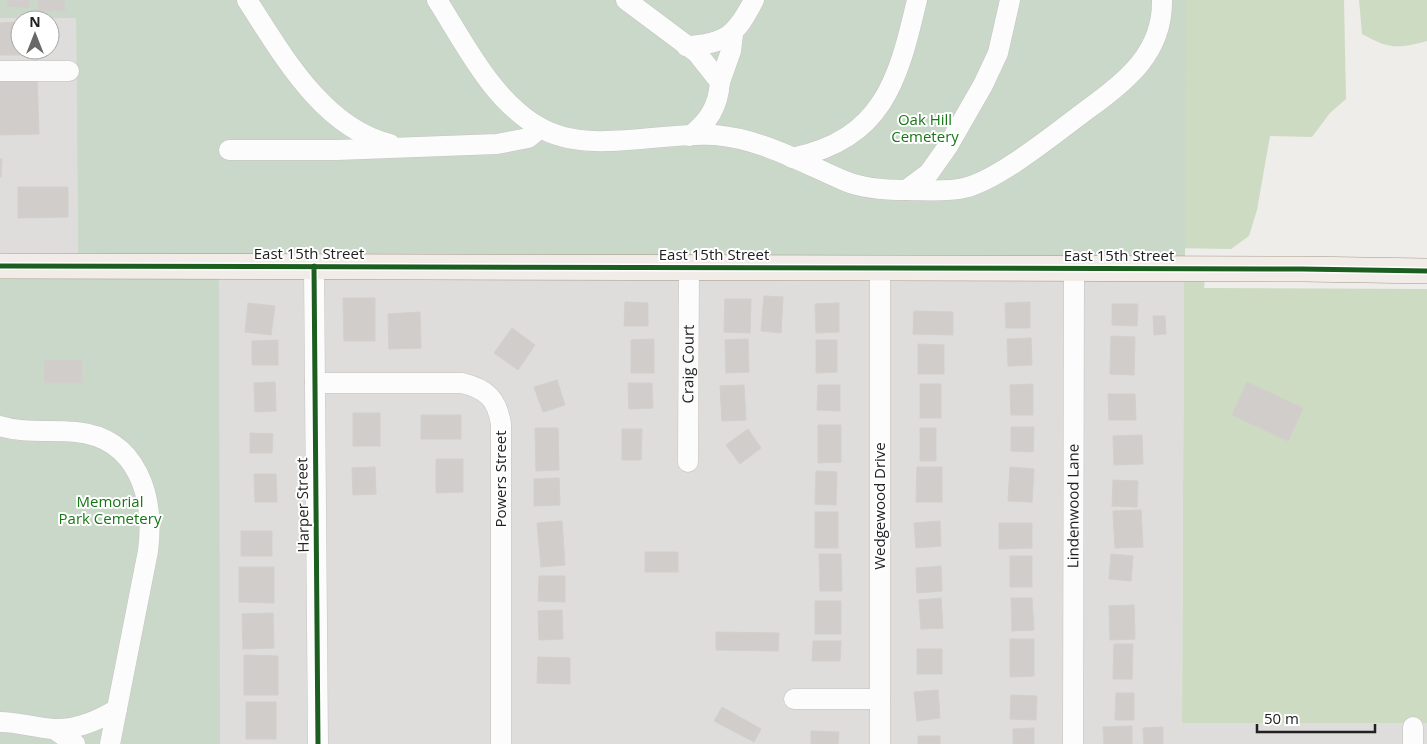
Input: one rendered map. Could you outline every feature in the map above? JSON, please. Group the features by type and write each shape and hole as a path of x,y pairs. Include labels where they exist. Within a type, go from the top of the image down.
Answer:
{"main road":[{"name":"East 15th Street","path":"0,266 1424,267"}],"street":[{"path":"247,0 289,62 332,111 356,130 377,141 407,148"},
{"path":"437,0 484,74 520,114 540,128 563,138 587,141 714,135 740,139 861,186 880,190 946,190 966,188 990,177 1018,159 1108,95 1135,70 1152,47 1159,29 1162,0"},
{"path":"626,0 649,9 686,46 697,53 719,90 723,116 740,139"},
{"path":"686,46 702,45 733,34 743,22 754,0"},
{"path":"792,158 820,152 845,140 864,125 880,106 894,79 906,46 918,0"},
{"path":"906,190 929,173 948,146 983,85 998,53 1010,0"},
{"path":"690,136 703,126 712,114 731,51 733,34"},
{"path":"0,71 69,71"},
{"path":"229,150 337,150 514,142 528,138 540,128"},
{"name":"Harper Street","path":"314,266 318,744"},
{"name":"Craig Court","path":"688,462 689,267"},
{"name":"Wedgewood Drive","path":"880,268 880,744"},
{"name":"Lindenwood Lane","path":"1073,744 1074,268"},
{"name":"Powers Street","path":"315,383 462,383 476,386 490,394 498,409 501,424 501,744"},
{"path":"0,426 32,432 76,432 96,436 116,446 138,476 146,493 151,521 148,550 110,744"},
{"path":"794,700 880,699"},
{"path":"0,722 54,729 73,728 117,709"},
{"path":"54,729 75,744"}],"shaded area":[{"path":"0,18 10,18 10,60 60,60 60,18 76,18 78,256 1184,269 1182,723 1427,723 1427,744 0,744"}],"green space":[{"name":"Oak Hill Cemetery","path":"0,0 1186,0 1185,259 78,256 76,18 60,18 60,10 10,10 10,18 0,18"},
{"path":"1168,0 1344,0 1346,99 1330,113 1312,137 1270,136 1257,210 1249,236 1231,249 1169,248"},
{"path":"1359,0 1427,0 1427,41 1393,46 1379,43 1362,34"},
{"name":"Memorial Park Cemetery","path":"0,277 219,278 220,744 0,744"},
{"path":"1184,280 1205,280 1204,288 1427,289 1427,723 1182,723"}],"building":[{"path":"8,0 29,0 29,8 7,6"},
{"path":"38,0 65,0 65,11 38,10"},
{"path":"10,22 10,55 0,55 0,23"},
{"path":"37,76 39,134 0,135 0,77"},
{"path":"0,159 2,159 1,177 0,177"},
{"path":"18,187 68,187 68,217 18,218"},
{"path":"764,296 783,297 781,333 761,331"},
{"path":"343,298 375,298 375,341 344,341"},
{"path":"725,299 751,299 750,333 724,332"},
{"path":"625,302 648,303 648,326 624,326"},
{"path":"1030,302 1030,328 1006,328 1005,303"},
{"path":"248,303 275,306 271,335 245,332"},
{"path":"839,303 839,332 816,333 815,304"},
{"path":"1112,304 1138,304 1137,326 1112,325"},
{"path":"914,311 953,312 953,335 913,334"},
{"path":"420,312 421,348 389,349 388,314"},
{"path":"1153,316 1165,316 1166,334 1154,335"},
{"path":"512,328 535,345 518,370 494,353"},
{"path":"1111,336 1135,337 1134,375 1110,374"},
{"path":"1031,338 1032,365 1008,366 1007,339"},
{"path":"654,339 654,373 631,373 631,340"},
{"path":"748,339 749,372 726,373 725,340"},
{"path":"278,340 278,365 252,365 252,341"},
{"path":"816,340 837,340 837,372 816,373"},
{"path":"918,344 944,345 944,374 918,374"},
{"path":"45,360 82,360 82,383 44,383"},
{"path":"557,380 565,405 543,412 534,387"},
{"path":"275,382 276,411 255,412 254,383"},
{"path":"1247,382 1303,408 1288,441 1232,415"},
{"path":"628,383 652,383 653,408 629,409"},
{"path":"920,384 941,384 941,418 920,418"},
{"path":"1033,384 1033,415 1011,415 1010,385"},
{"path":"744,385 746,420 722,421 720,386"},
{"path":"818,385 840,385 840,411 817,410"},
{"path":"1108,394 1135,394 1136,420 1109,420"},
{"path":"353,413 380,413 380,446 353,446"},
{"path":"421,415 461,415 461,439 421,439"},
{"path":"818,425 841,425 841,462 818,463"},
{"path":"1011,427 1034,427 1033,452 1011,451"},
{"path":"535,428 558,428 559,470 536,471"},
{"path":"920,428 936,428 936,461 920,461"},
{"path":"622,429 642,429 641,460 622,460"},
{"path":"748,429 761,448 740,464 726,445"},
{"path":"250,433 273,434 272,453 250,453"},
{"path":"1142,435 1143,464 1114,465 1113,436"},
{"path":"436,459 463,459 463,492 436,493"},
{"path":"375,467 376,494 353,495 352,468"},
{"path":"917,467 942,467 942,502 916,502"},
{"path":"1010,467 1034,469 1032,502 1008,501"},
{"path":"816,471 837,472 836,505 815,504"},
{"path":"254,474 276,474 277,502 255,502"},
{"path":"559,478 560,505 534,506 534,479"},
{"path":"1113,480 1138,481 1137,507 1112,506"},
{"path":"1141,510 1143,547 1115,548 1113,511"},
{"path":"815,512 838,512 838,548 815,548"},
{"path":"562,521 565,565 541,567 537,523"},
{"path":"940,521 941,546 916,548 914,523"},
{"path":"999,523 1032,523 1032,548 999,549"},
{"path":"241,531 272,531 272,556 241,556"},
{"path":"645,552 678,552 678,572 645,572"},
{"path":"819,554 841,554 842,591 820,591"},
{"path":"1111,554 1133,556 1131,581 1109,579"},
{"path":"1010,556 1032,556 1032,587 1010,587"},
{"path":"941,566 942,591 917,593 916,568"},
{"path":"239,567 274,567 274,603 239,602"},
{"path":"539,576 565,576 565,602 538,601"},
{"path":"941,598 943,628 921,629 919,600"},
{"path":"1011,598 1032,598 1034,630 1012,631"},
{"path":"815,601 841,601 841,634 815,634"},
{"path":"1134,605 1135,639 1110,640 1109,606"},
{"path":"562,610 563,639 539,640 538,611"},
{"path":"273,613 274,648 243,649 242,614"},
{"path":"716,632 779,633 778,651 716,650"},
{"path":"1010,639 1034,639 1034,676 1010,677"},
{"path":"813,641 841,641 840,661 812,661"},
{"path":"1114,644 1133,644 1132,679 1113,679"},
{"path":"917,649 942,649 942,674 917,674"},
{"path":"244,655 278,656 278,695 244,695"},
{"path":"538,657 570,658 570,684 537,683"},
{"path":"938,690 940,718 917,721 914,692"},
{"path":"1116,693 1134,693 1134,720 1115,720"},
{"path":"1011,695 1037,696 1036,720 1010,719"},
{"path":"246,702 276,702 276,739 246,739"},
{"path":"722,707 761,729 754,742 714,721"},
{"path":"1132,726 1132,744 1104,744 1103,727"},
{"path":"1163,727 1163,744 1144,744 1143,728"},
{"path":"1034,728 1034,744 1013,744 1013,729"},
{"path":"811,731 839,732 838,744 811,744"},
{"path":"918,736 940,736 940,744 918,744"}],"cycle path":[{"path":"0,266 1302,269 1427,271"},
{"path":"314,266 318,744"}]}
